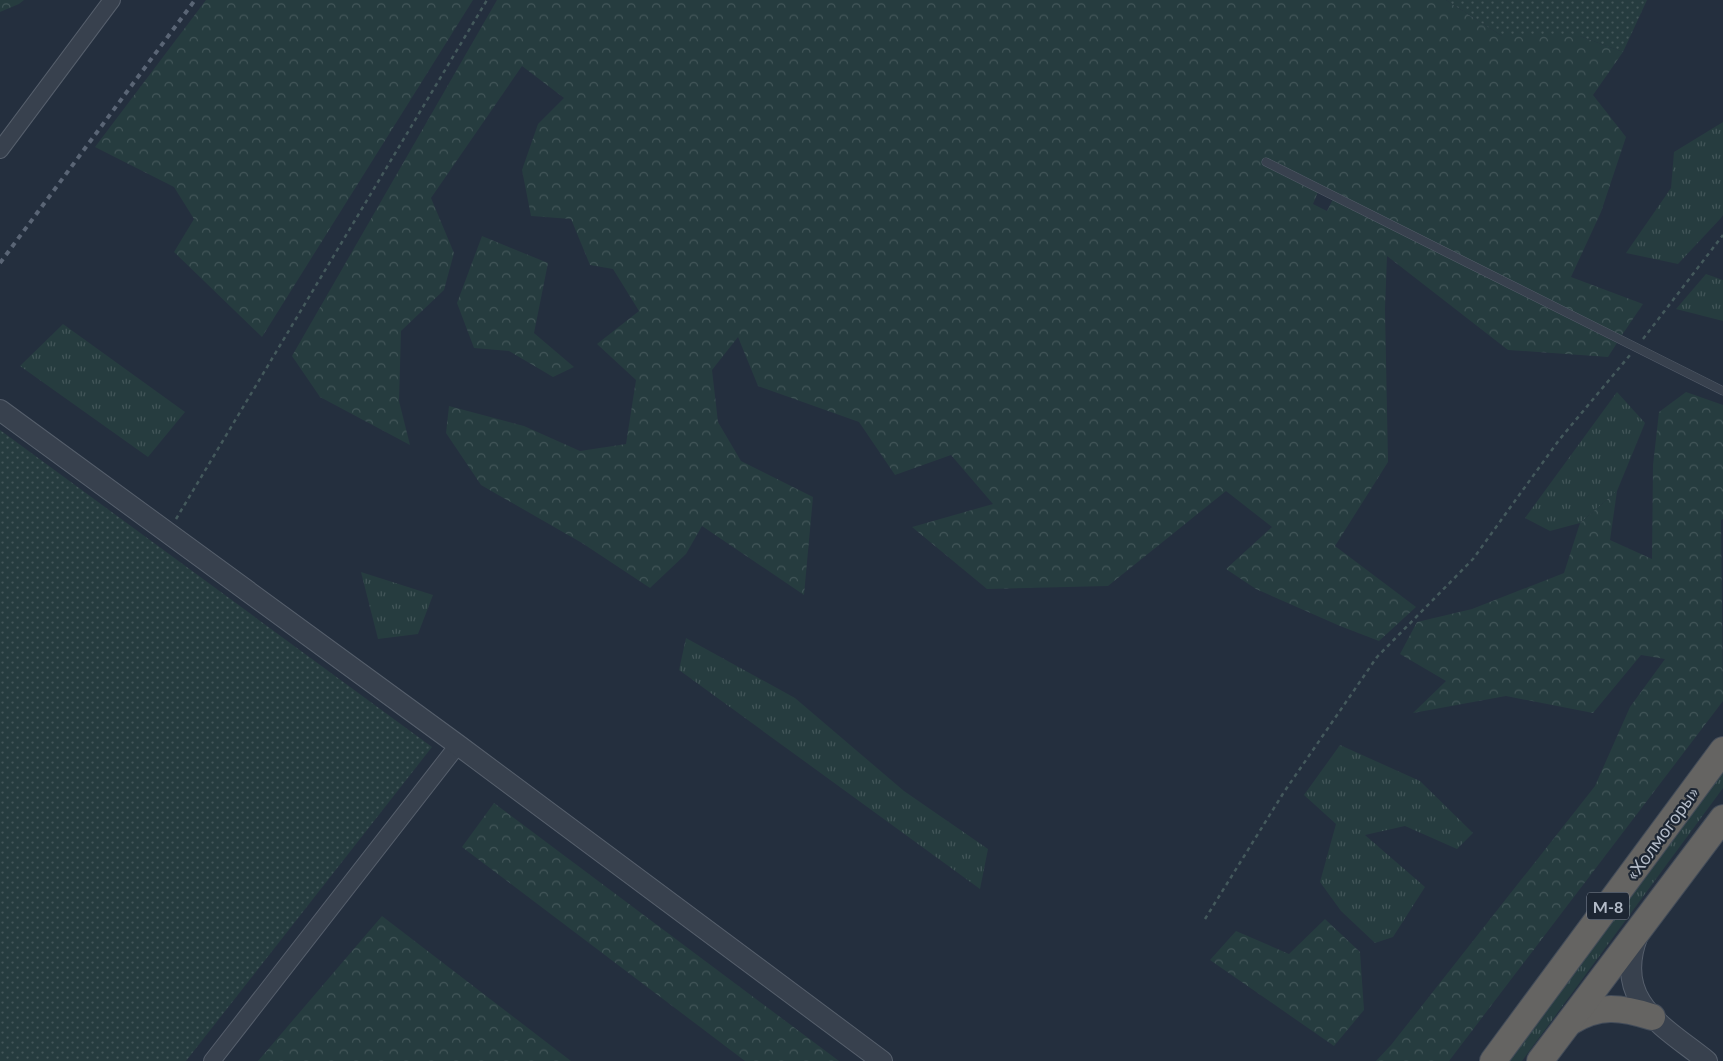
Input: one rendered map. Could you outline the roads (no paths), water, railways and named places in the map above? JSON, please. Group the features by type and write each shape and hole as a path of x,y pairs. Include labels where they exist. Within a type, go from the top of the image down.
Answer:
{"highway":[{"name":"«Холмогоры»","path":"1493,1061 1723,750"},
{"name":"М-8","path":"1540,1061 1723,818"},
{"path":"1569,1022 1584,1013 1612,1008 1652,1017"}],"street":[{"path":"0,150 112,0"},
{"path":"0,410 458,745 882,1061"},
{"path":"212,1061 458,745"},
{"path":"1641,926 1632,950 1630,969 1639,1000 1652,1017 1707,1061"}],"lane":[{"path":"1266,162 1723,392"}],"railway":[{"path":"0,263 195,0"}]}
